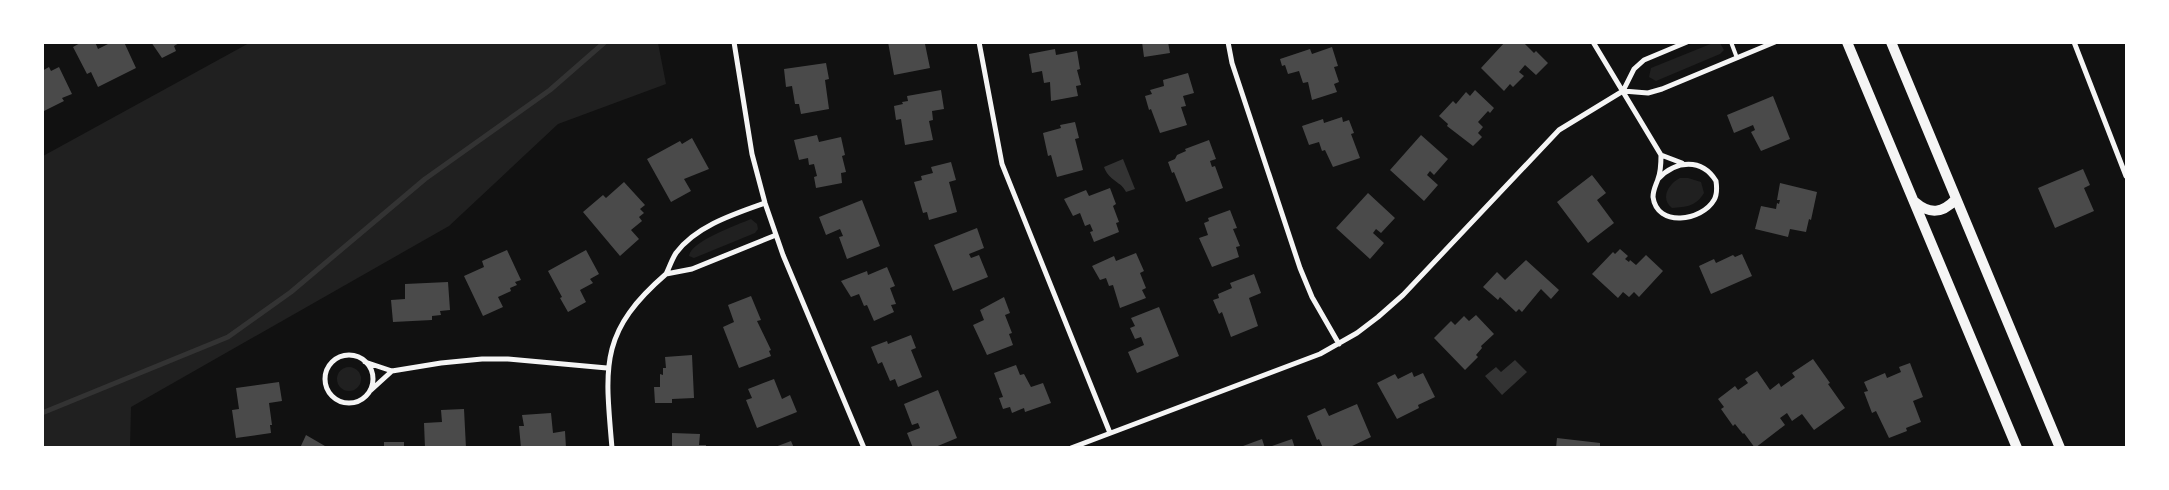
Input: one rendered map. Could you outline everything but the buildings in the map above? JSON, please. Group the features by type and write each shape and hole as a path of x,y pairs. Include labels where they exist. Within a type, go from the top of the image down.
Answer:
{"main road":[{"path":"1847,42 2017,448"},
{"path":"1891,42 2060,448"},
{"path":"1914,202 1920,207 1933,212 1946,208 1956,199"}],"street":[{"path":"734,42 752,154 764,203 864,448"},
{"path":"980,42 1002,164 1110,433"},
{"path":"1228,42 1232,63 1300,268 1312,297 1339,344"},
{"path":"1593,42 1661,156 1658,179 1653,196 1656,206 1664,216 1674,218 1684,218 1707,209 1715,200 1716,182 1706,170 1699,166 1661,156"},
{"path":"1071,448 1300,362 1339,344 1378,318 1403,295 1559,130 1622,91 1634,69 1644,60 1687,42"},
{"path":"1622,91 1648,93 1662,89 1775,42"},
{"path":"2074,42 2126,176"},
{"path":"1658,179 1669,169 1682,163"},
{"path":"612,448 607,368 619,329 636,303 666,274 676,253 692,238 711,225 764,203"},
{"path":"666,274 692,269 776,235"},
{"path":"392,371 365,397 350,403 342,402 330,393 325,379 330,364 343,356 351,356 392,371 482,359 607,368"},
{"path":"365,362 372,375 369,391 365,397"}],"lane":[{"path":"1731,42 1737,58"}],"shaded area":[{"path":"251,42 658,43 666,84 558,124 449,226 131,407 130,447 43,447 43,156"},
{"path":"1713,43 1720,43 1724,50 1720,54 1656,81 1649,77 1651,68"},
{"path":"1123,159 1135,189 1126,192 1106,172 1104,167"},
{"path":"1680,178 1701,182 1704,193 1698,201 1691,205 1672,208 1666,200 1667,192 1672,184"},
{"path":"751,219 757,224 758,229 755,233 694,258 689,256 692,250 706,239"},
{"path":"1515,360 1527,372 1502,395 1485,376 1496,367 1501,372"},
{"path":"349,367 358,370 361,379 358,388 349,391 340,388 337,379 340,370"}],"waterway":[{"path":"42,413 228,337 291,292 425,179 550,90 605,42"}]}
